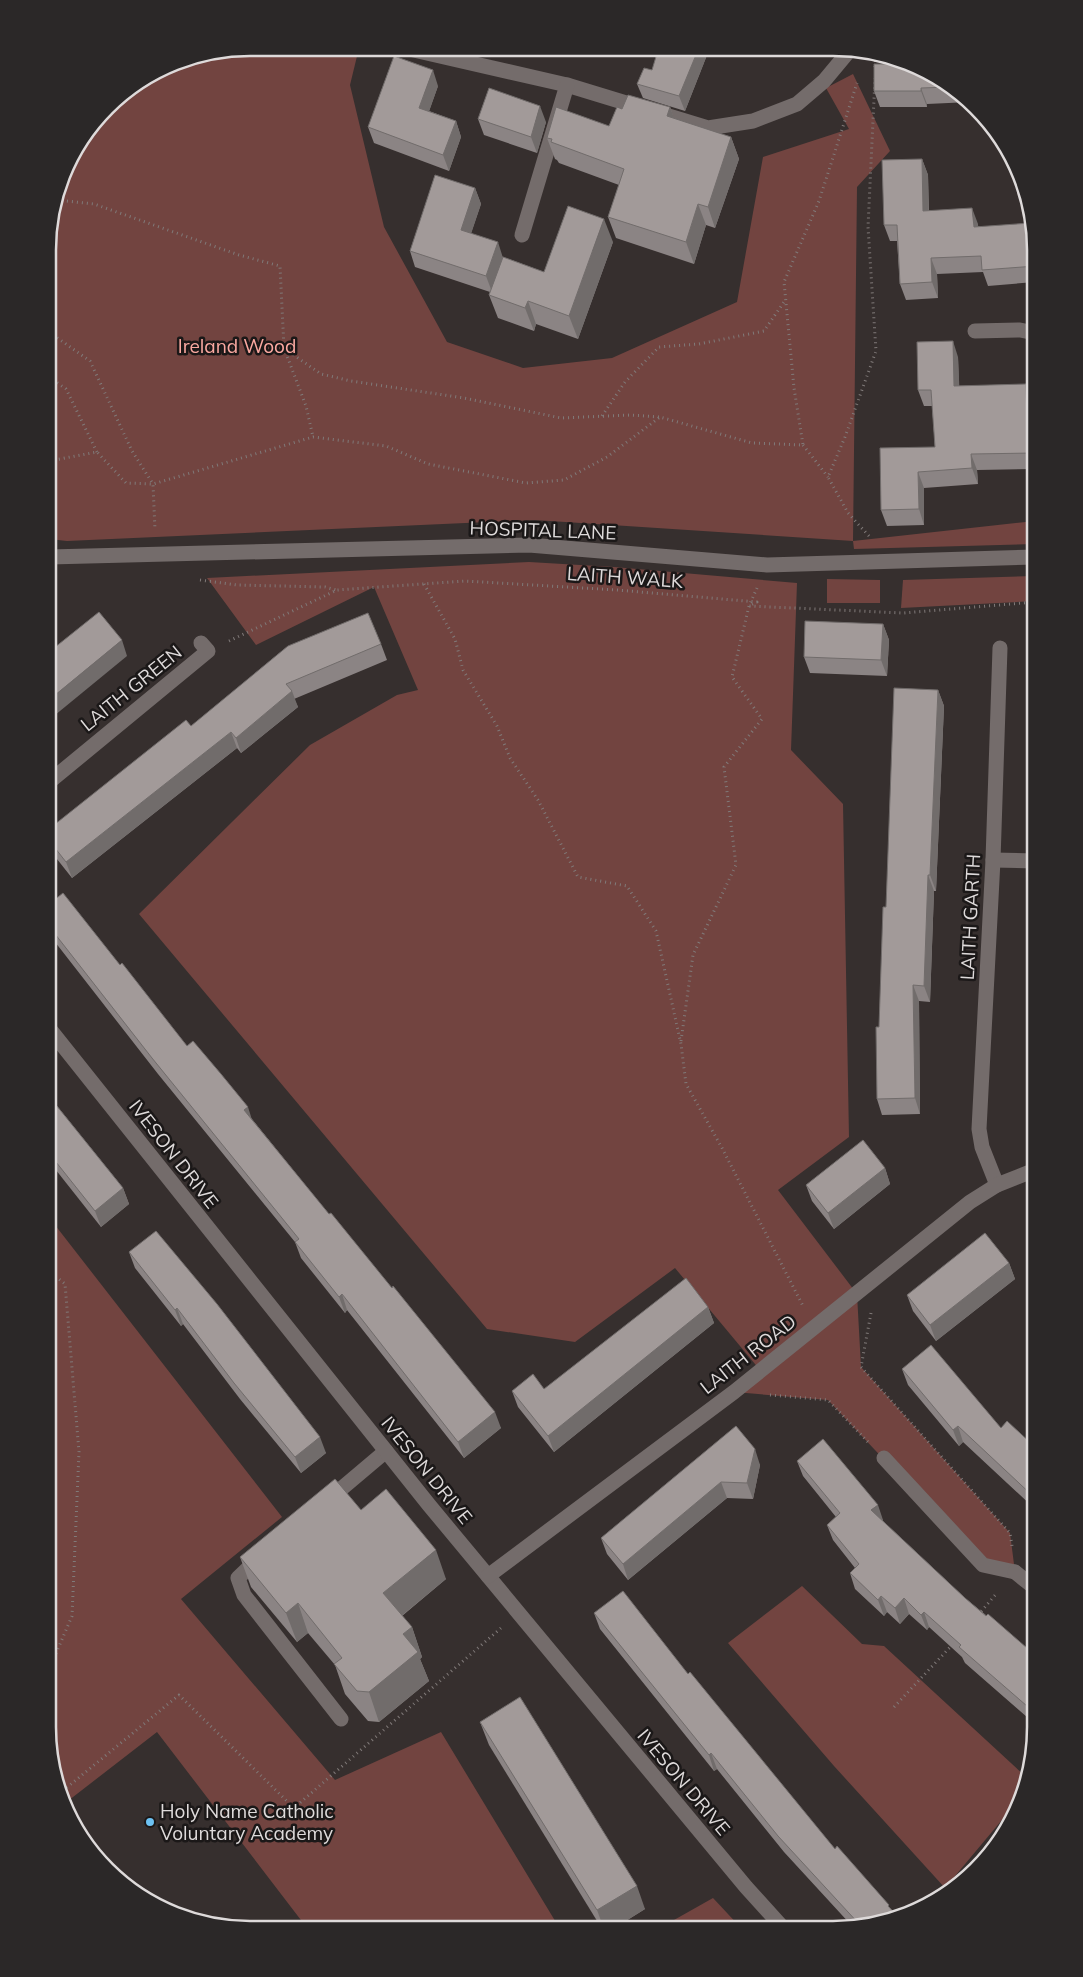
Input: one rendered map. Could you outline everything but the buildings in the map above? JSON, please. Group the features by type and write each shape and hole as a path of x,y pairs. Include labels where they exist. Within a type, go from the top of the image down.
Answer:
{"street":[{"path":"440,56 567,85 708,128 753,121 796,104 824,81 844,57"},
{"path":"522,235 567,85"},
{"path":"975,331 1027,331"},
{"name":"HOSPITAL LANE","path":"56,557 158,556 529,545 767,565 1027,557"},
{"name":"LAITH GREEN","path":"56,776 205,647"},
{"name":"LAITH GARTH","path":"997,1185 984,1153 979,1130 993,860 1000,648"},
{"path":"993,860 1027,861"},
{"name":"IVESON DRIVE","path":"56,1037 386,1451 518,1613 746,1887 777,1921"},
{"name":"LAITH ROAD","path":"488,1576 734,1392 970,1202 997,1185 1027,1173"},
{"path":"319,1508 386,1451"},
{"path":"884,1458 983,1565 1015,1572 1027,1582"},
{"path":"274,1545 244,1570 238,1578 244,1595 340,1719"}],"path":[{"path":"828,477 845,438 876,351 868,227 876,61"},
{"path":"858,79 819,201 784,282 794,388 803,445 828,477 848,513 890,561"},
{"path":"63,201 94,204 239,255 280,266 284,348 306,406 313,437"},
{"path":"602,416 625,382 659,347 699,344 764,331 786,298"},
{"path":"56,337 90,361 132,451 154,484 153,503 158,556"},
{"path":"284,348 321,374 352,381 464,398 561,418 602,416 660,417 752,443 803,445"},
{"path":"56,382 66,389 97,452 126,483 154,484 313,437 386,446 428,464 526,483 564,480 606,457 660,417"},
{"path":"56,460 97,452"},
{"path":"681,1044 693,955 736,865 724,768 762,719 732,677 749,606 767,565"},
{"path":"198,580 237,584 324,587 337,590"},
{"name":"LAITH WALK","path":"205,647 337,590 465,581 617,590 757,602 749,606"},
{"path":"424,584 455,640 462,670 496,726 510,758 538,800 578,877 627,886 656,931 681,1044 686,1084 722,1148 801,1304 818,1324"},
{"path":"749,606 903,613 1027,603"},
{"path":"879,1276 861,1367 1010,1533 1015,1572 976,1616"},
{"path":"56,1277 65,1284 79,1452 72,1616 56,1653"},
{"path":"734,1392 828,1400 884,1458"},
{"path":"67,1788 179,1695 294,1808 518,1613"},
{"path":"894,1707 957,1638"}],"green space":[{"name":"Ireland Wood","path":"250,56 357,56 350,85 384,227 447,342 523,368 612,358 737,302 763,157 849,129 826,88 853,74 890,151 857,187 853,541 535,520 67,541 56,540 56,250 60,212 71,176 82,153 96,132 122,104 153,82 176,71 200,63 225,58"},
{"path":"1027,522 1027,544 854,549 853,541"},
{"path":"529,562 614,567 797,583 791,750 843,804 849,1137 778,1190 857,1294 861,1367 1010,1533 1015,1572 983,1565 828,1400 734,1392 760,1370 675,1268 575,1342 487,1329 139,914 310,745 397,695 418,690 374,587 256,645 207,578"},
{"path":"1027,576 1027,601 901,608 903,580"},
{"path":"827,579 880,580 880,603 827,603"},
{"path":"56,1226 282,1517 181,1599 335,1780 441,1732 555,1921 302,1921 157,1732 70,1799 60,1765 56,1727"},
{"path":"802,1586 862,1644 884,1646 1021,1773 1005,1817 951,1881 943,1886 834,1766 728,1643"},
{"path":"713,1898 735,1921 672,1921"}],"place":[{"name":"Holy Name Catholic Voluntary Academy","path":"150,1822"}]}
